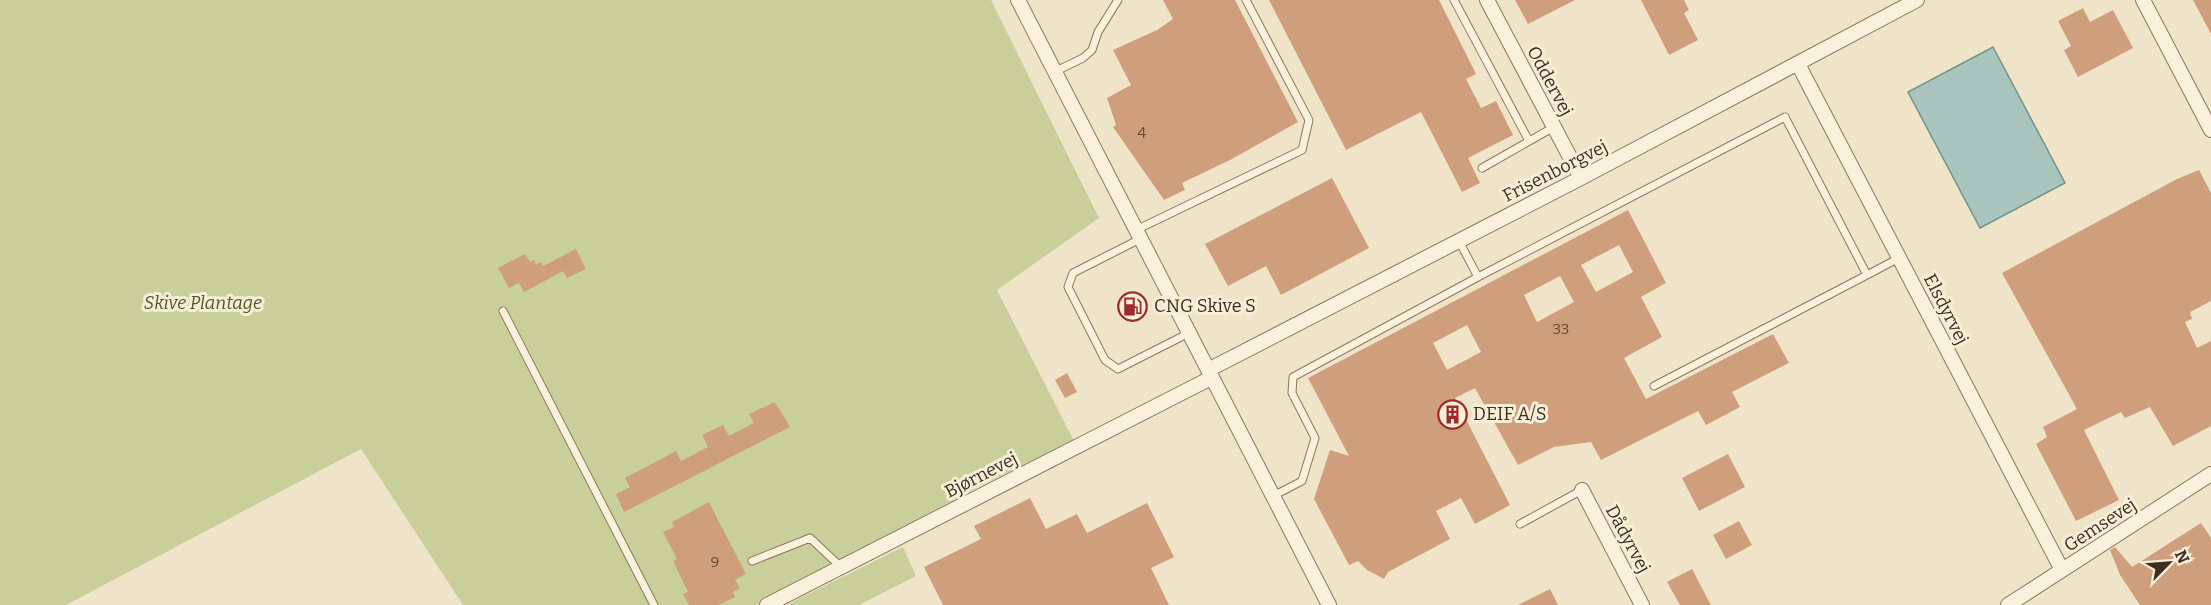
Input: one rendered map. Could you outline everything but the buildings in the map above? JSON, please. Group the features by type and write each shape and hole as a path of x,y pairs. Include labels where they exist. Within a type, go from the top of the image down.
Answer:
{"street":[{"path":"1018,0 1329,605"},
{"name":"Oddervej","path":"1487,0 1581,178"},
{"name":"Frisenborgvej","path":"1209,374 1917,0"},
{"path":"2143,0 2211,130"},
{"name":"Elsdyrvej","path":"1798,64 2062,570"},
{"name":"Bjørnevej","path":"767,605 1209,374"},
{"name":"Gemsevej","path":"2008,605 2211,474"},
{"name":"Dådyrvej","path":"1582,490 1642,605"}],"lane":[{"path":"1054,72 1083,58 1092,50 1098,32 1118,0"},
{"path":"1189,333 1118,369 1105,360 1068,287 1073,273 1138,234 1302,150 1309,120 1246,0"},
{"path":"1454,0 1529,141"},
{"path":"1273,496 1302,481 1315,438 1292,393 1293,377 1478,277 1785,117 1867,275"},
{"path":"1482,168 1554,127"},
{"path":"1459,241 1478,277"},
{"path":"1654,386 1899,258"},
{"path":"503,311 654,605"},
{"path":"1520,524 1582,490"},
{"path":"752,561 810,538 841,567"}],"green space":[{"name":"Skive Plantage","path":"0,0 991,0 1099,218 997,290 1074,441 980,486 756,605 463,605 361,449 66,605 0,605"},
{"path":"903,547 916,576 859,605 786,605"}],"water":[{"path":"1993,47 2065,183 1980,228 1908,92"}],"place":[{"name":"CNG Skive S","path":"1133,306"},
{"name":"DEIF A/S","path":"1452,414"}]}
